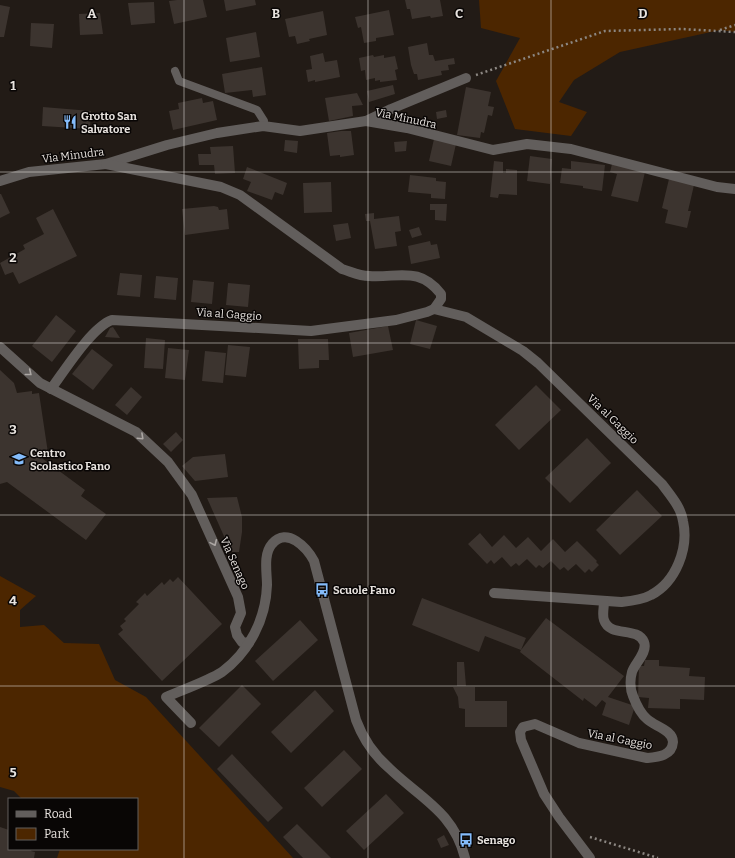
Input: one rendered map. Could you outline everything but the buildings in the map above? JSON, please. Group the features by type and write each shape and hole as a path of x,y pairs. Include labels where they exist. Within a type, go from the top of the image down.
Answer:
{"street":[{"path":"366,122 391,109 466,78"},
{"name":"Via Minudra","path":"0,181 29,172 106,164 217,133 263,126 300,131 366,122 407,128 493,150 527,144 571,149 717,187 735,190"},
{"path":"106,164 221,187 240,195 342,269 358,275 371,276 409,274 435,286 441,294 441,299 434,309"},
{"name":"Via al Gaggio","path":"51,389 97,330 106,322 112,320 311,330 396,320 434,309 466,317 523,351 538,363 662,484 675,502 683,520 685,538 683,553 676,569 666,583 651,595 636,601 604,602 494,593"},
{"name":"Via Senago","path":"0,347 24,370 51,389 136,432 168,462 192,495 238,597 241,613 235,627 237,635 242,642 249,644 261,620 266,592 267,553 272,544 278,539 286,537 294,540 309,552 314,561 360,732 373,752 388,768 434,805 460,841 465,858"},
{"name":"Via al Gaggio","path":"590,858 568,830 544,794 521,740 520,732 523,727 535,724 579,743 647,758 659,757 666,754 672,748 673,741 670,734 647,720 633,696 631,684 632,672 644,649 645,643 642,638 635,634 612,630 607,626 603,619 604,602"},
{"path":"191,723 166,697 221,672 249,644"}],"lane":[{"path":"175,71 179,81 257,110 264,121 263,126"}],"path":[{"path":"720,30 735,24"},
{"path":"466,78 605,31 682,29 735,32"},
{"path":"568,830 658,858"}],"green space":[{"path":"479,0 735,0 735,32 720,30 620,52 574,80 559,102 587,112 571,136 515,129 496,81 520,38 481,28"},
{"path":"0,576 36,596 20,610 20,627 44,625 64,643 99,644 115,680 146,697 293,858 57,858 60,850 138,850 138,798 21,798 14,791 0,787"}],"place":[{"name":"Grotto San Salvatore","path":"70,122"},
{"name":"Centro Scolastico Fano","path":"19,459"},
{"name":"Scuole Fano","path":"322,590"},
{"name":"Senago","path":"466,840"}]}
